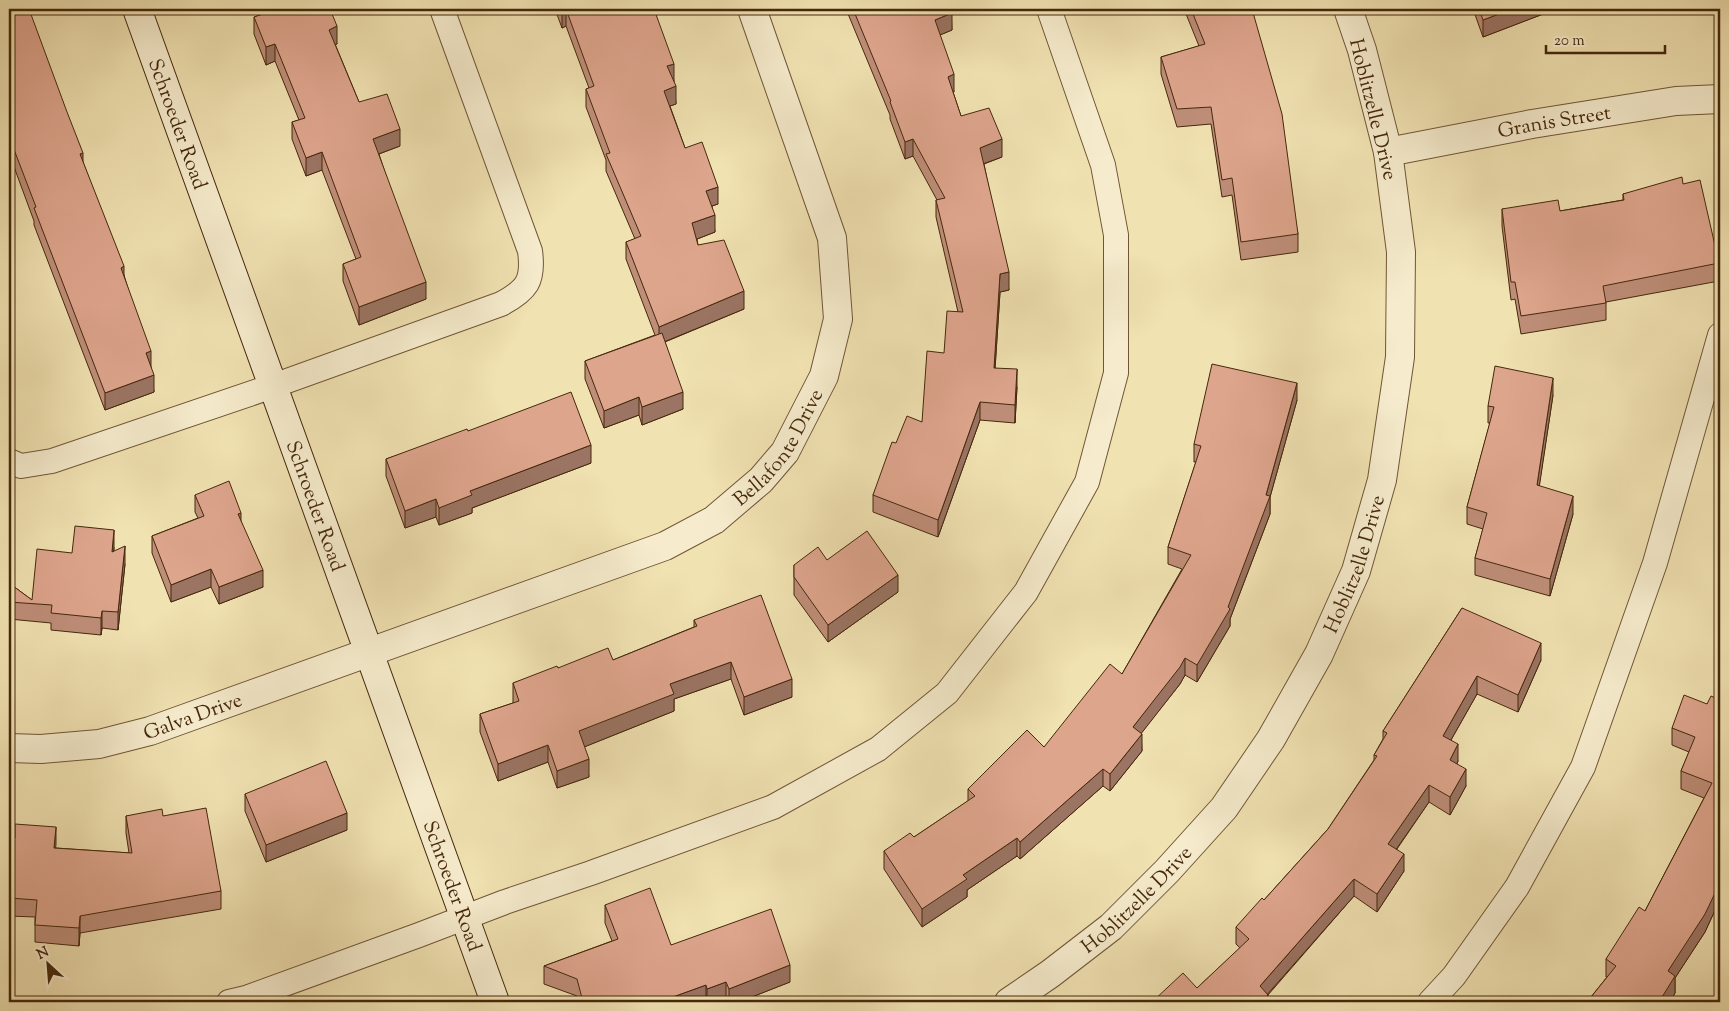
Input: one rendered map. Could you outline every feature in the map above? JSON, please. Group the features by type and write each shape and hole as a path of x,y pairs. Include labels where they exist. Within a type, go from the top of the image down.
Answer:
{"street":[{"name":"Schroeder Road","path":"137,9 495,1002"},
{"name":"Bellafonte Drive","path":"368,652 665,546 714,520 761,480 785,452 824,376 838,319 832,238 752,9"},
{"name":"Hoblitzelle Drive","path":"1009,1002 1050,974 1111,927 1167,871 1224,808 1271,739 1319,654 1356,571 1382,480 1400,357 1401,252 1388,152 1362,50 1348,9"},
{"name":"Granis Street","path":"1388,152 1532,124 1676,101 1720,99"},
{"name":"Galva Drive","path":"9,748 41,749 99,744 150,731 368,652"}],"lane":[{"path":"9,461 21,466 52,461 273,386 501,304 517,296 527,284 532,268 530,251 442,9"},
{"path":"228,1002 246,998 464,919 505,902 774,807 878,749 947,693 1026,592 1087,482 1116,373 1116,235 1103,165 1049,9"},
{"path":"1430,1002 1454,976 1517,887 1583,767 1655,564 1720,335"}],"building":[{"path":"9,9 29,9 83,153 80,154 124,266 121,268 151,351 146,353 154,375 105,393 9,139"},
{"path":"268,9 330,9 337,26 329,30 359,102 387,94 400,129 373,139 426,282 359,307 343,264 361,257 322,152 306,158 292,122 305,118 275,44 266,47 254,17 269,12"},
{"path":"566,9 654,9 674,64 667,66 676,86 664,91 685,148 702,142 718,187 706,191 715,215 692,223 698,245 724,240 744,291 659,327 626,242 641,236 606,154 610,153 586,89 594,86"},
{"path":"853,9 951,9 952,13 935,20 954,74 948,77 961,116 989,108 1002,139 980,148 1009,272 1000,274 994,368 1017,369 1015,405 980,402 938,520 873,495 892,442 896,443 907,416 922,422 927,351 944,353 947,311 963,312 936,200 945,198 913,139 905,142 891,101"},
{"path":"1191,9 1252,9 1282,114 1298,234 1241,242 1232,178 1222,180 1211,107 1177,109 1161,57 1205,44"},
{"path":"1479,9 1512,9 1483,20"},
{"path":"1682,177 1683,184 1700,180 1719,263 1603,286 1606,303 1521,316 1515,282 1511,282 1502,209 1558,200 1560,211 1624,200 1623,194"},
{"path":"662,333 683,392 642,407 639,397 604,411 585,361"},
{"path":"1212,364 1297,383 1266,495 1270,496 1228,607 1230,609 1197,665 1185,658 1133,727 1142,734 1110,774 1103,769 1020,842 1017,838 963,875 967,879 922,909 884,851 910,833 914,837 975,796 968,789 1027,730 1044,747 1110,664 1122,674 1191,555 1168,547 1201,446 1194,444"},
{"path":"1495,366 1553,378 1537,485 1573,496 1550,579 1475,558 1487,513 1467,507 1494,407 1488,406"},
{"path":"571,392 591,445 470,491 472,495 439,508 436,499 405,511 386,459 467,429 468,431"},
{"path":"229,481 241,513 238,514 263,570 219,587 211,569 171,585 152,536 204,516 195,495"},
{"path":"75,526 114,530 112,552 125,546 118,612 102,611 101,618 51,613 52,605 9,602 9,583 32,600 37,549 72,553"},
{"path":"867,531 898,575 828,625 794,577 794,565 818,547 827,560"},
{"path":"761,595 792,679 744,697 731,662 670,684 674,694 579,731 589,759 557,771 548,745 498,764 480,714 519,701 513,683 608,648 613,660 697,626 694,620"},
{"path":"1462,608 1541,643 1518,695 1477,676 1443,736 1458,744 1450,760 1466,769 1450,797 1429,785 1388,844 1404,854 1377,894 1354,879 1260,986 1268,995 1260,1002 1152,1002 1183,973 1197,988 1249,939 1236,927 1262,898 1264,900 1328,829 1377,756 1374,755 1387,733 1383,731"},
{"path":"1684,695 1707,704 1711,696 1720,700 1720,893 1716,891 1705,914 1668,971 1675,976 1659,1002 1587,1002 1616,966 1606,959 1639,907 1645,911 1712,783 1681,771 1695,737 1672,728"},
{"path":"326,761 347,813 266,845 245,794"},
{"path":"206,808 221,891 80,916 79,928 35,925 37,900 9,898 9,836 15,838 15,824 56,827 54,848 132,853 126,816 162,809 163,816"},
{"path":"650,888 671,945 771,909 790,965 729,989 726,982 707,989 706,985 659,1002 583,1002 577,979 544,966 618,939 605,905"}]}
